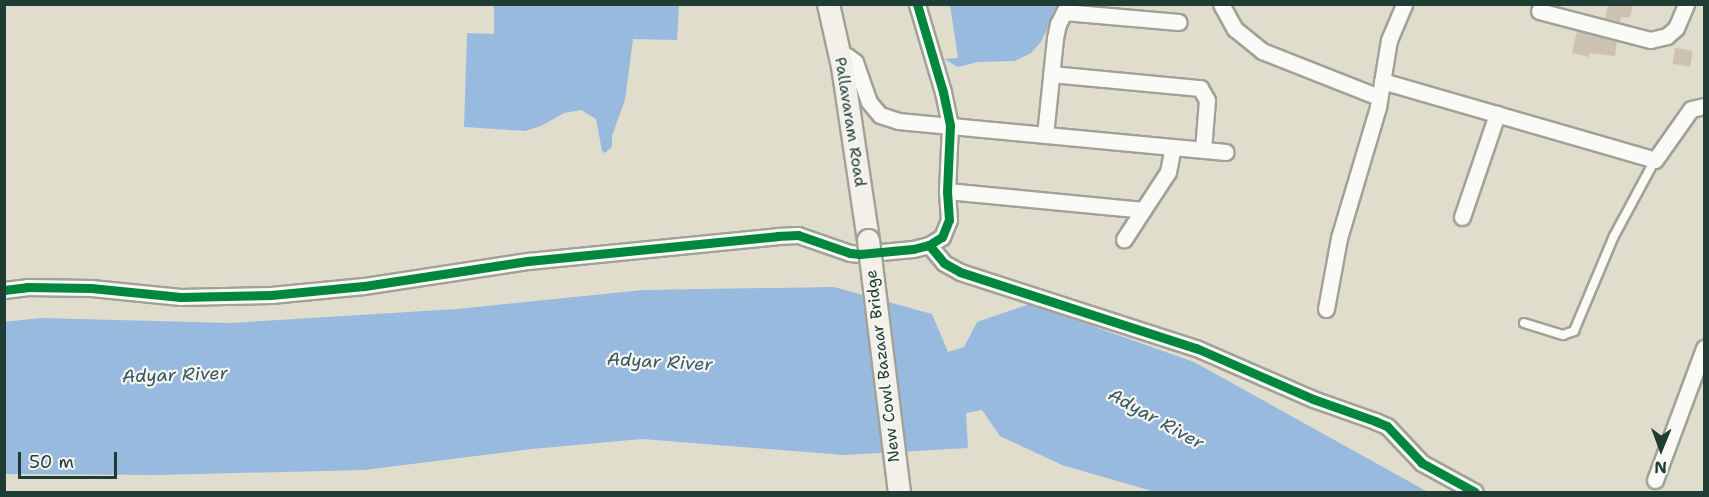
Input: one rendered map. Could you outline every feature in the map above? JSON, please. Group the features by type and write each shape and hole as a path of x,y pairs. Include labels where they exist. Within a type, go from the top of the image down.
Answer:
{"street":[{"name":"Pallavaram Road","path":"828,4 840,57 868,240"},
{"path":"4,290 27,287 92,288 181,297 260,296 364,286 528,261 788,236 814,238 831,247 860,254 913,249 929,245 942,237 949,220 947,191 950,125 943,92 917,4"},
{"path":"1221,4 1235,29 1262,51 1379,97"},
{"path":"1326,309 1339,238 1379,97 1389,40 1404,4"},
{"path":"1539,11 1650,40 1667,36 1676,27 1686,4"},
{"path":"1045,135 1055,38 1066,8 1179,22"},
{"path":"840,57 847,56 855,62 869,102 880,115 898,120 1226,152"},
{"path":"1051,74 1200,88 1207,100 1203,150"},
{"path":"1382,81 1655,160 1691,109 1704,106"},
{"path":"1462,217 1497,114"},
{"path":"1124,239 1168,172 1173,147"},
{"path":"947,191 1143,210"},
{"name":"New Cowl Bazaar Bridge","path":"868,240 899,492"},
{"path":"929,245 944,263 960,272 1196,348 1313,399 1376,421 1387,426 1422,463 1475,492"},
{"path":"1655,480 1704,348"}],"lane":[{"path":"1524,323 1563,335 1574,331 1614,236 1655,160"}],"water":[{"path":"950,4 1058,5 1041,42 1031,53 1015,61 978,62 958,67 944,59 958,58"},
{"path":"494,5 679,5 677,40 633,39 625,100 612,136 612,147 605,153 602,151 596,119 581,110 564,113 541,126 525,131 464,127 467,33 494,34"},
{"name":"Adyar River","path":"834,287 932,314 948,352 964,347 977,322 1030,304 1194,362 1428,492 1155,492 1062,465 1000,436 982,410 966,413 968,448 844,455 642,439 532,449 364,470 158,475 5,474 4,322 41,318 230,323 457,309 643,290"}],"building":[{"path":"1608,4 1633,4 1630,18 1621,17 1620,22 1605,18"},
{"path":"1577,31 1617,42 1615,56 1590,53 1589,57 1572,53"},
{"path":"1675,48 1693,51 1690,67 1672,64"}],"cycle path":[{"path":"4,290 27,287 91,288 181,297 271,295 364,286 528,261 777,236 798,235 850,253 860,254 913,249 929,245 942,237 949,220 947,191 950,125 943,92 917,4"},
{"path":"929,245 944,263 960,272 1196,348 1313,399 1387,426 1422,463 1475,492"}]}
